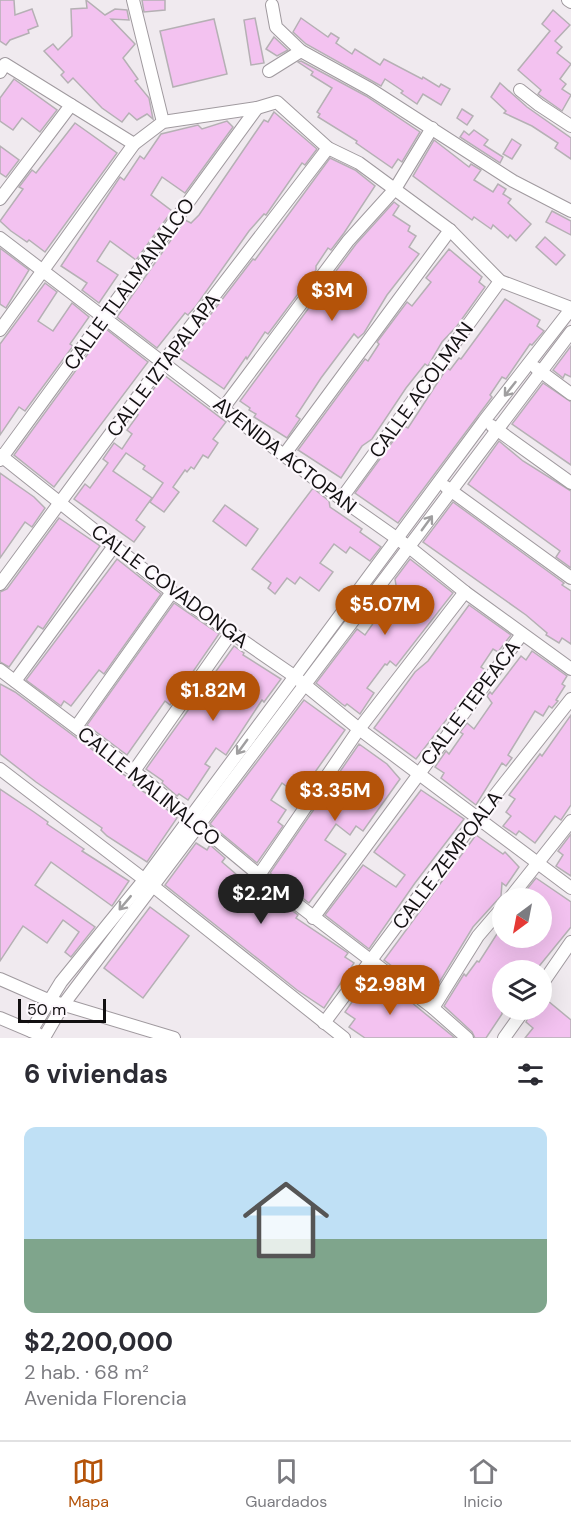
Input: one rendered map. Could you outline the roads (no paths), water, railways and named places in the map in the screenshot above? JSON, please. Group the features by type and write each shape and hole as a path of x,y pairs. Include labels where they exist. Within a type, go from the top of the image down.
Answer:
{"street":[{"path":"133,0 163,122"},
{"path":"272,5 276,27 301,51 432,128 513,181 571,211"},
{"path":"269,71 301,51"},
{"path":"3,68 71,105 134,144"},
{"path":"520,90 571,126"},
{"path":"0,330 45,271 134,144 163,122 258,108 277,102 328,148 360,163 450,230 500,281 571,309 484,421 294,676 195,822"},
{"path":"0,199 71,105"},
{"name":"CALLE TLALMANALCO","path":"1,457 258,108"},
{"path":"224,407 348,241 395,189 432,128"},
{"name":"CALLE IZTAPALAPA","path":"0,584 164,361 328,148"},
{"path":"284,455 450,230"},
{"name":"AVENIDA ACTOPAN","path":"0,238 164,361 341,499 409,547 465,592 571,669"},
{"name":"CALLE ACOLMAN","path":"341,499 500,281"},
{"path":"0,1018 48,1037 63,1005 149,884 195,822 305,685 571,332"},
{"path":"529,364 571,394"},
{"path":"484,421 571,483"},
{"name":"CALLE COVADONGA","path":"1,457 172,592 294,676 359,729 571,888"},
{"path":"439,483 571,578"},
{"path":"15,681 114,546"},
{"path":"76,727 172,592"},
{"path":"259,875 359,729 465,592"},
{"path":"134,771 231,633"},
{"name":"CALLE TEPEACA","path":"313,918 522,634"},
{"name":"CALLE MALINALCO","path":"0,670 134,771 259,875 433,1008 467,1038"},
{"name":"CALLE ZEMPOALA","path":"324,1023 372,962 477,818 571,699"},
{"path":"0,769 344,1038"},
{"path":"519,888 539,865 571,821"},
{"path":"31,1031 48,1000 149,884"},
{"path":"433,1008 478,936 492,920"},
{"path":"552,970 571,942"},
{"path":"0,979 48,1000 174,1038"},
{"path":"504,1038 517,1020"}]}
